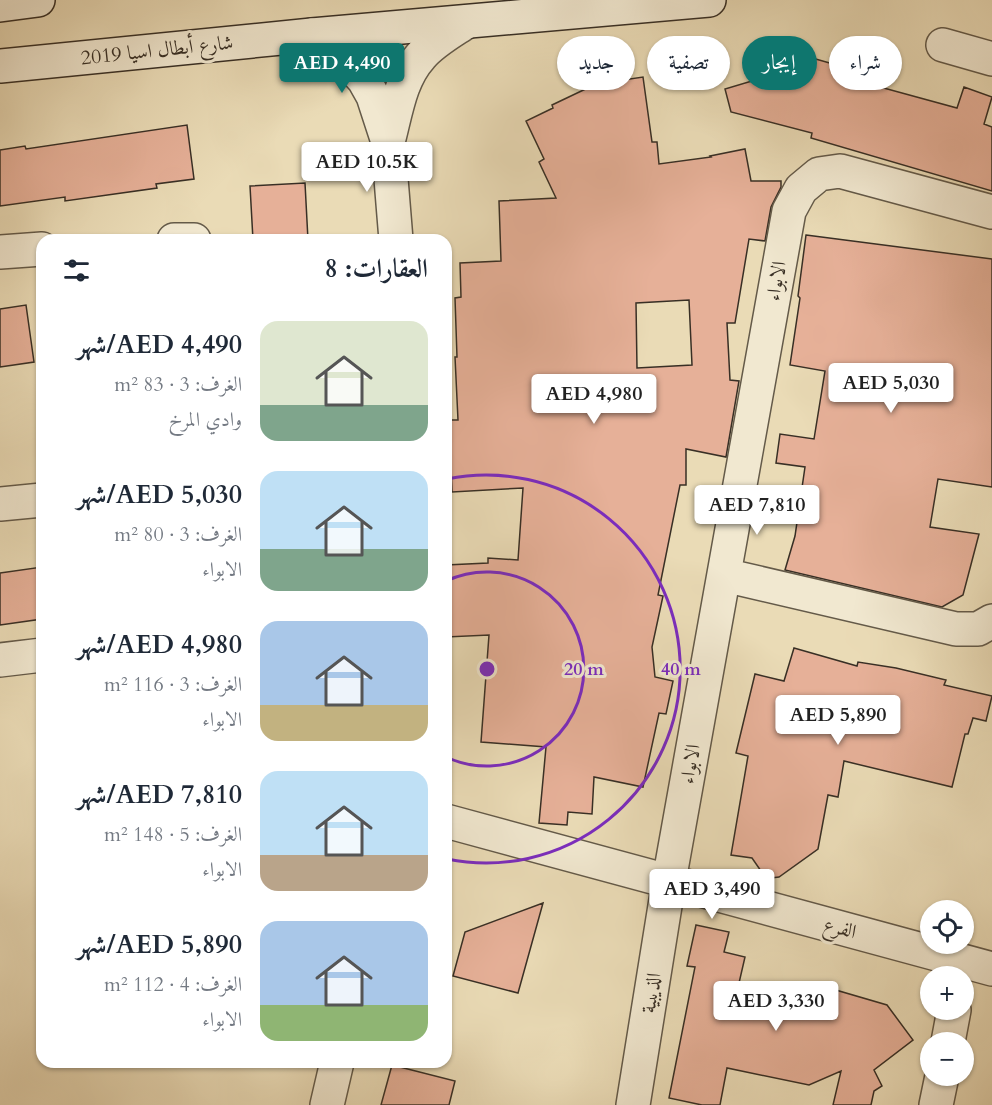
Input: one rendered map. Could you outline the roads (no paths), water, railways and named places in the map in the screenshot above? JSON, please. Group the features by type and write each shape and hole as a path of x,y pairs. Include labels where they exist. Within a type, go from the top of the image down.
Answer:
{"street":[{"path":"0,5 38,0"},
{"name":"شارع أبطال اسيا 2019","path":"0,66 312,35 708,0"},
{"path":"388,142 401,90 410,71 422,55 466,22"},
{"path":"312,35 344,59 364,80 373,96 388,142 396,234"},
{"path":"943,45 992,59"},
{"name":"الابواء","path":"669,881 789,211 801,189 819,174 840,171 992,212"},
{"path":"0,252 36,249"},
{"path":"0,504 36,501"},
{"path":"724,575 956,630 978,629 992,621"},
{"path":"0,660 36,656"},
{"name":"الفرع","path":"452,823 669,881 961,966"},
{"name":"الذيبية","path":"633,1105 669,881"},
{"path":"327,1105 336,1068"},
{"path":"936,1105 940,1086"}]}
